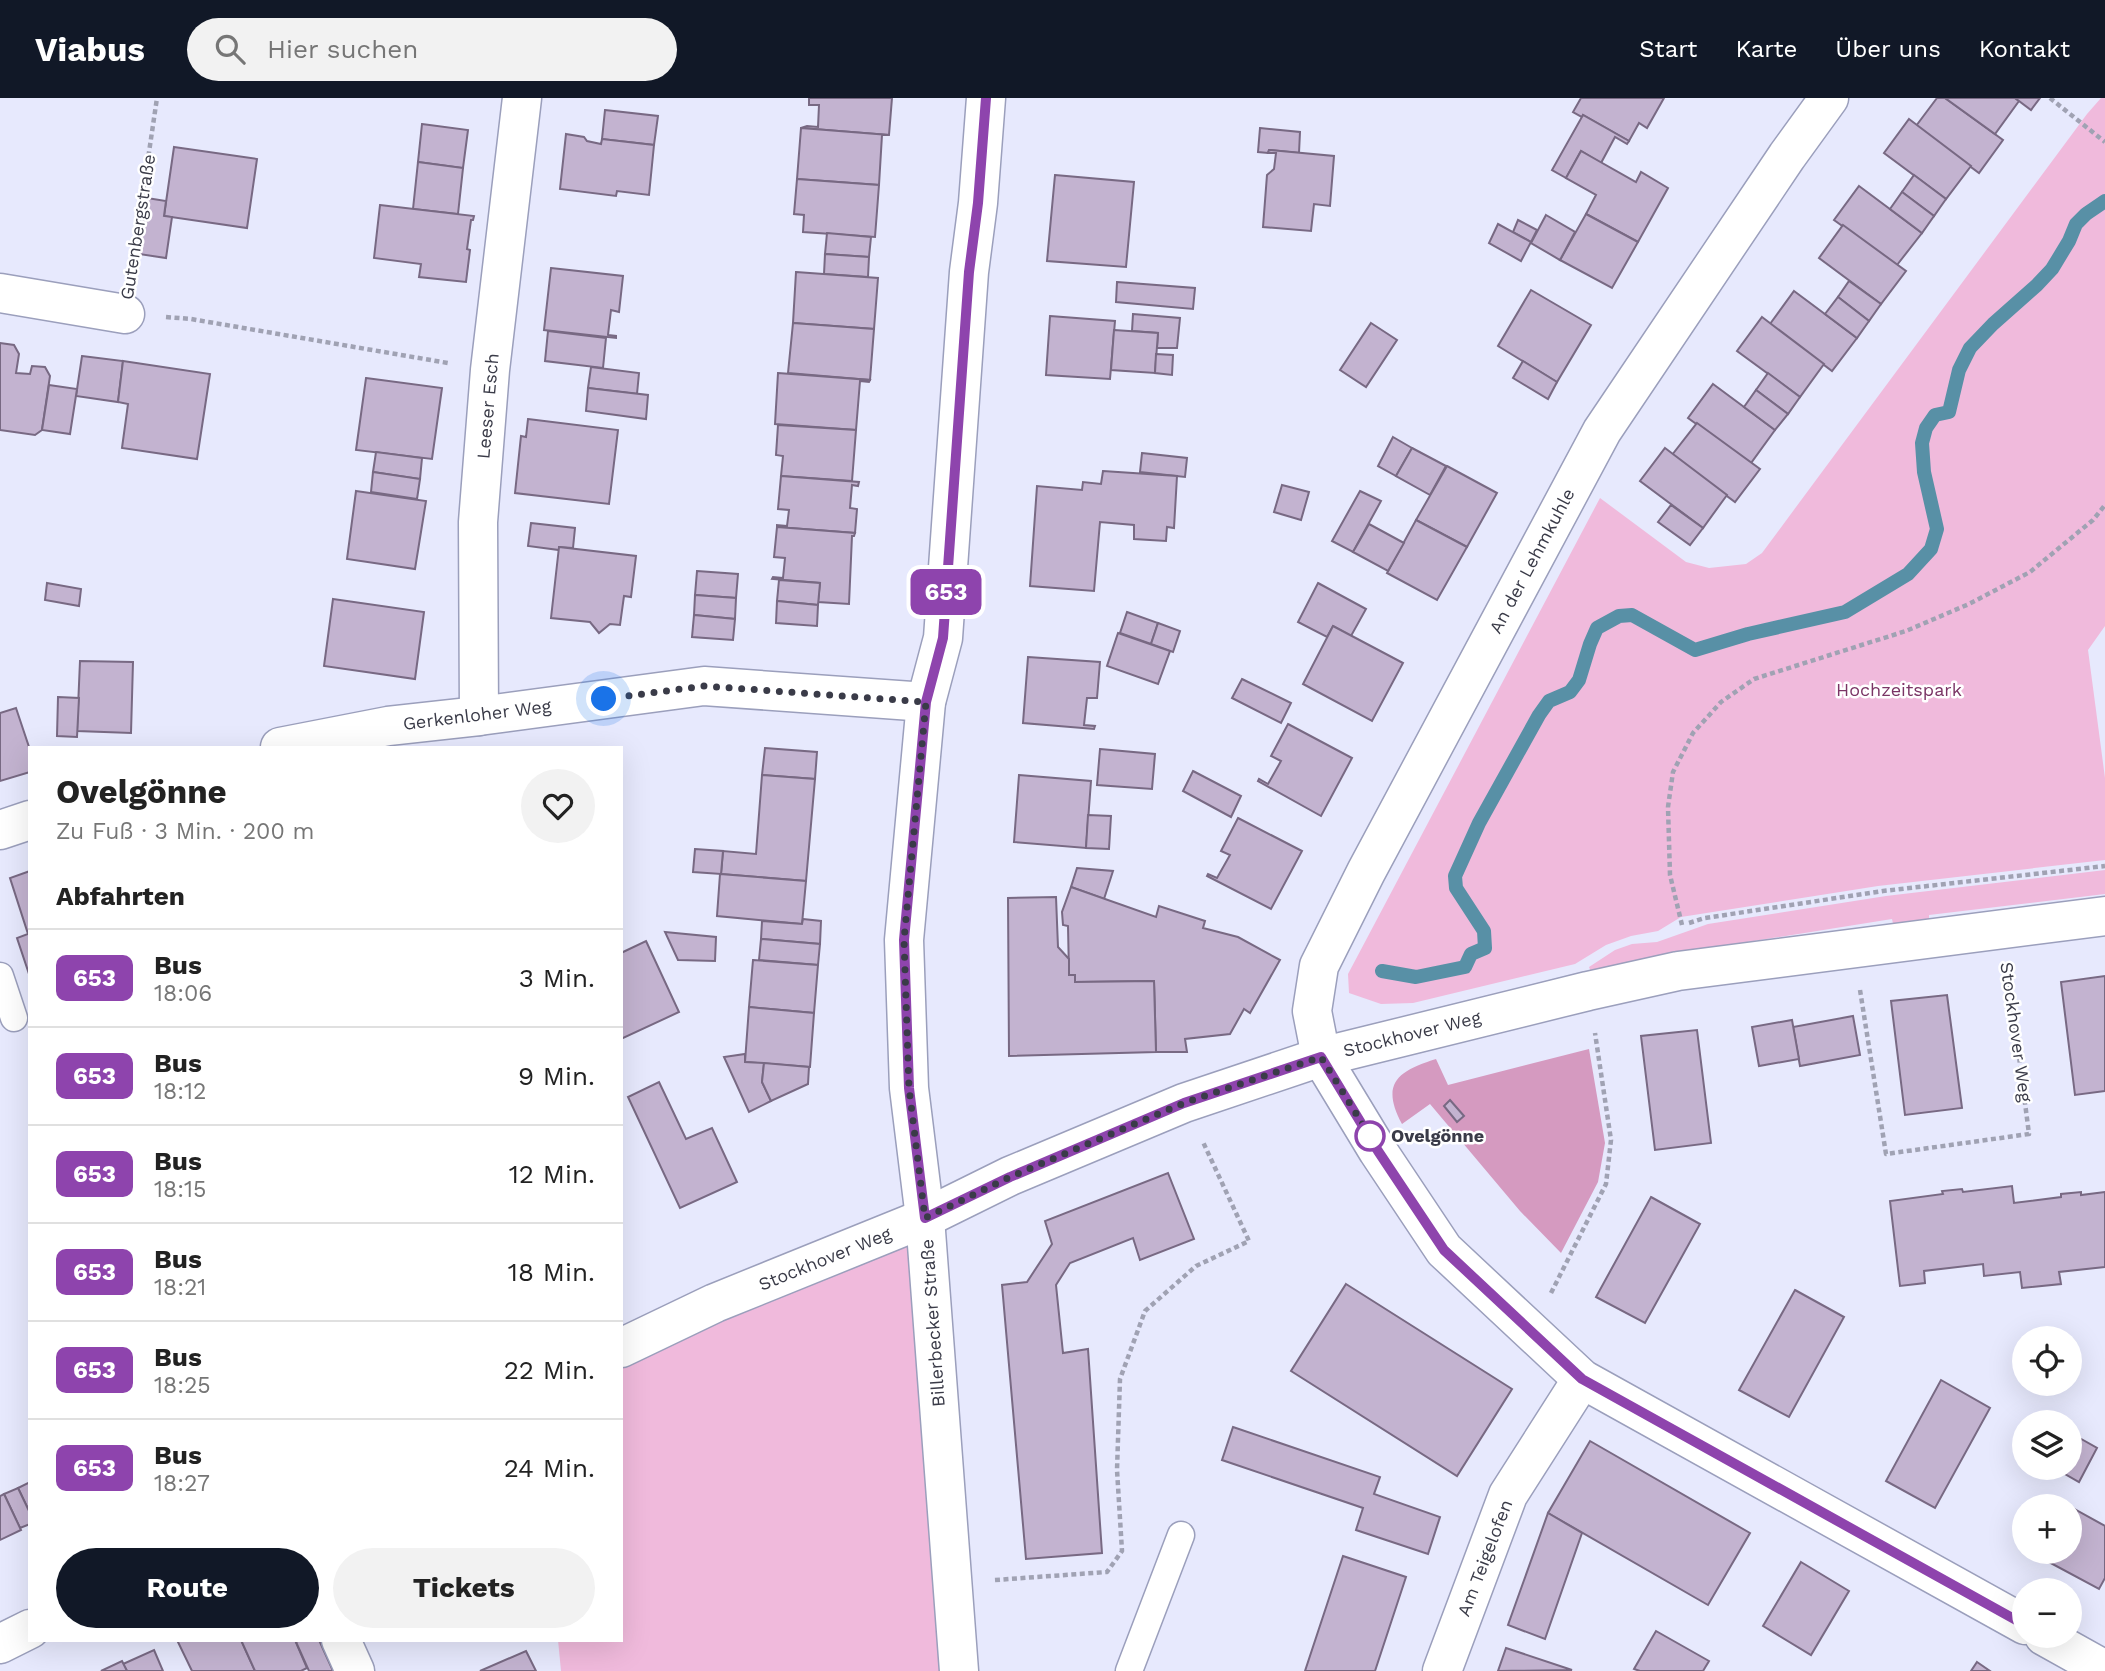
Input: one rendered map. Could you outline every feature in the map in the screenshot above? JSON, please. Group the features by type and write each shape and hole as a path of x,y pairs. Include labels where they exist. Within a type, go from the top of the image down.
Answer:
{"street":[{"name":"Leeser Esch","path":"480,716 478,522 490,370 522,98"},
{"name":"Billerbecker Straße","path":"959,1671 925,1218 909,1088 904,940 926,702 943,638 969,272 978,203 986,98"},
{"name":"An der Lehmkuhle","path":"1321,1057 1312,1011 1319,966 1379,848 1602,431 1779,167 1829,98"},
{"name":"Gutenbergstraße","path":"0,293 125,314"},
{"name":"Gerkenloher Weg","path":"285,746 388,726 704,686 926,702"},
{"path":"0,830 28,821"},
{"name":"Stockhover Weg","path":"623,1347 715,1303 925,1218 1010,1177 1184,1103 1321,1057 1678,971 2105,916"},
{"path":"1321,1057 1378,1151 1444,1250 1582,1379 2012,1618"},
{"name":"Am Teigelofen","path":"1442,1671 1508,1495 1582,1379"},
{"path":"0,1643 28,1630"},
{"path":"342,1642 355,1671"},
{"path":"2066,1648 2105,1670"}],"lane":[{"path":"0,975 14,1018"},
{"path":"1129,1671 1181,1535"}],"path":[{"name":"Gutenbergstraße","path":"125,314 157,98"},
{"path":"2050,98 2105,142"},
{"path":"125,314 191,319 490,370"},
{"path":"1682,925 1670,875 1668,807 1673,772 1693,733 1721,702 1754,679 1906,631 1969,604 2030,572 2093,520 2105,505"},
{"name":"Stockhover Weg","path":"1853,948 1886,1154 2029,1134 2002,930"},
{"path":"1531,1332 1605,1184 1611,1140 1588,991"},
{"path":"952,1584 1107,1572 1122,1551 1116,1469 1120,1379 1145,1311 1196,1266 1249,1241 1184,1103"}],"green space":[{"name":"Hochzeitspark","path":"2101,98 2105,98 2105,626 2088,650 2105,778 2105,860 1878,886 1681,917 1658,931 1631,936 1606,945 1575,964 1413,1003 1381,1004 1349,993 1348,974 1600,498 1686,562 1709,568 1746,564 1762,553"},
{"path":"2105,870 2105,894 1929,915 1929,922 1894,928 1892,919 1666,955 1591,972 1589,967 1615,950 1632,944 1657,942 1708,924 1886,896"},
{"path":"925,1218 959,1671 561,1671 558,1642 623,1642 623,1347"}],"shaded area":[{"path":"1589,1049 1605,1143 1598,1182 1561,1253 1520,1211 1430,1104 1402,1124 1396,1110 1393,1089 1403,1074 1436,1059 1448,1085"}],"building":[{"path":"809,98 892,98 889,135 801,128 818,127 819,105 809,105"},
{"path":"1581,98 1664,98 1647,128 1639,123 1629,141 1573,112"},
{"path":"1937,98 1945,98 2003,140 1979,173 1916,126"},
{"path":"1945,98 2015,98 2019,101 1995,134"},
{"path":"2015,98 2040,98 2031,110"},
{"path":"605,110 658,116 654,145 602,139"},
{"path":"1583,115 1629,141 1627,144 1615,137 1601,163 1581,151 1566,178 1552,170"},
{"path":"1909,119 1971,166 1946,199 1884,153"},
{"path":"422,124 468,130 463,168 418,162"},
{"path":"801,128 889,135 882,135 879,185 797,179"},
{"path":"1260,128 1300,132 1299,153 1269,150 1268,153 1258,152"},
{"path":"566,134 601,144 602,139 654,145 649,195 617,191 616,196 560,189"},
{"path":"174,147 257,159 247,228 164,216"},
{"path":"1269,150 1334,156 1330,206 1314,204 1311,231 1263,227 1267,175 1274,169 1276,153 1268,153"},
{"path":"1581,151 1636,182 1641,172 1668,188 1638,242 1586,214 1596,195 1566,178"},
{"path":"418,162 463,168 458,214 413,209"},
{"path":"1055,175 1134,182 1126,267 1047,261"},
{"path":"1914,175 1946,199 1934,216 1902,192"},
{"path":"797,179 879,185 875,237 803,232 804,215 794,214"},
{"path":"1859,186 1922,233 1897,265 1834,220"},
{"path":"1902,192 1934,216 1922,233 1890,209"},
{"path":"147,198 166,201 164,216 172,217 166,258 139,254"},
{"path":"380,205 474,216 471,220 467,249 470,250 466,282 419,277 421,264 374,258"},
{"path":"1586,214 1638,242 1612,288 1560,260"},
{"path":"1546,215 1575,232 1560,260 1531,243"},
{"path":"1518,220 1537,230 1531,242 1513,232"},
{"path":"1498,224 1531,242 1521,261 1489,243"},
{"path":"1843,225 1906,271 1881,304 1819,258"},
{"path":"827,233 871,237 869,257 825,254"},
{"path":"825,254 869,257 868,277 824,274"},
{"path":"551,268 623,276 619,312 611,310 608,335 616,338 544,330"},
{"path":"796,272 878,278 874,329 793,323"},
{"path":"1849,281 1881,304 1869,321 1838,297"},
{"path":"1117,282 1195,288 1193,309 1116,302"},
{"path":"1531,290 1591,325 1557,382 1498,346"},
{"path":"1794,291 1857,338 1832,371 1770,324"},
{"path":"1838,297 1869,321 1857,338 1825,314"},
{"path":"1133,314 1180,318 1177,348 1157,348 1158,333 1132,331"},
{"path":"1050,316 1115,321 1110,379 1046,375"},
{"path":"1762,317 1824,364 1800,397 1737,351"},
{"path":"793,323 874,329 870,380 788,373"},
{"path":"1371,323 1397,340 1366,387 1340,370"},
{"path":"1114,330 1158,333 1155,373 1111,370"},
{"path":"548,331 606,338 603,368 545,361"},
{"path":"0,343 14,345 19,354 16,373 30,374 32,366 45,367 50,376 42,430 35,435 0,430"},
{"path":"1156,354 1173,355 1172,375 1155,373"},
{"path":"82,356 123,361 118,402 76,396"},
{"path":"123,361 210,374 197,459 122,448 128,404 118,402"},
{"path":"1523,361 1557,382 1548,399 1513,378"},
{"path":"591,367 639,373 637,394 588,388"},
{"path":"778,373 870,380 860,381 856,430 775,424"},
{"path":"1768,373 1800,397 1788,414 1756,390"},
{"path":"366,378 442,388 432,459 356,450"},
{"path":"1713,384 1775,430 1751,463 1688,418"},
{"path":"49,385 77,389 70,434 42,430"},
{"path":"588,388 648,395 646,419 586,411"},
{"path":"1756,390 1788,414 1775,430 1744,407"},
{"path":"528,419 618,430 609,504 515,493 521,436 526,437"},
{"path":"1697,423 1760,469 1735,502 1672,455"},
{"path":"778,425 856,430 852,481 781,476 783,456 776,455"},
{"path":"1393,437 1412,448 1396,476 1378,466"},
{"path":"1412,448 1446,466 1430,495 1396,476"},
{"path":"1665,448 1727,495 1703,528 1640,481"},
{"path":"376,452 422,458 420,479 373,472"},
{"path":"1142,453 1187,458 1185,477 1140,472"},
{"path":"1447,466 1497,493 1467,547 1416,520"},
{"path":"1103,471 1177,476 1174,528 1167,527 1166,541 1134,539 1134,525 1100,522 1094,591 1030,586 1037,486 1082,490 1083,482 1101,484"},
{"path":"373,472 420,479 417,499 371,492"},
{"path":"781,476 859,482 858,486 852,485 850,508 857,509 855,533 777,527 787,526 789,510 778,509"},
{"path":"1282,485 1309,492 1301,520 1274,512"},
{"path":"356,491 426,501 415,569 347,559"},
{"path":"1360,491 1381,501 1353,552 1332,541"},
{"path":"1671,505 1703,528 1690,545 1658,522"},
{"path":"1416,520 1467,547 1437,600 1387,573"},
{"path":"531,523 575,528 573,548 559,547 559,550 528,546"},
{"path":"1369,524 1404,543 1388,571 1353,552"},
{"path":"777,527 855,533 852,536 849,604 818,602 820,583 772,579 783,578 785,558 774,557"},
{"path":"559,547 636,556 631,597 624,596 620,625 610,624 599,633 590,622 551,618"},
{"path":"697,571 738,574 736,598 695,595"},
{"path":"779,580 820,583 818,605 777,601"},
{"path":"47,583 81,589 79,606 45,600"},
{"path":"1318,583 1366,609 1351,636 1333,626 1327,637 1298,622"},
{"path":"695,595 736,598 735,619 694,615"},
{"path":"333,599 424,612 415,679 324,666"},
{"path":"777,601 818,605 817,626 776,623"},
{"path":"1127,612 1158,623 1151,644 1120,633"},
{"path":"694,615 735,619 733,640 692,637"},
{"path":"1158,623 1180,631 1173,652 1151,644"},
{"path":"1333,626 1403,663 1372,721 1303,684"},
{"path":"1118,633 1170,651 1158,684 1107,666"},
{"path":"1028,657 1100,662 1097,698 1087,698 1084,725 1095,726 1094,729 1023,723"},
{"path":"80,661 133,662 131,733 77,731"},
{"path":"1242,679 1291,703 1281,723 1232,698"},
{"path":"58,697 79,698 77,737 57,736"},
{"path":"16,708 29,746 28,773 0,781 0,713"},
{"path":"1288,724 1352,758 1321,816 1258,781 1259,779 1268,784 1281,761 1271,756"},
{"path":"765,748 817,752 815,779 762,775"},
{"path":"1100,749 1155,754 1152,789 1097,785"},
{"path":"1193,771 1241,796 1231,817 1183,791"},
{"path":"762,775 815,779 806,881 721,874 723,851 756,854"},
{"path":"1019,775 1091,781 1086,848 1014,842"},
{"path":"1088,815 1111,816 1109,849 1086,848"},
{"path":"1238,818 1302,851 1271,909 1207,876 1208,874 1217,878 1230,855 1221,851"},
{"path":"695,849 723,851 721,874 693,872"},
{"path":"1077,868 1113,871 1104,899 1071,887"},
{"path":"28,872 28,934 10,878"},
{"path":"720,874 806,881 802,924 717,916"},
{"path":"1071,887 1156,917 1159,906 1205,921 1203,928 1238,937 1280,960 1250,1013 1244,1009 1230,1034 1185,1039 1187,1052 1156,1052 1154,981 1075,982 1075,975 1069,975 1068,926 1063,925 1062,912"},
{"path":"1056,897 1058,947 1069,959 1069,975 1075,975 1075,982 1154,981 1156,1052 1009,1056 1008,898"},
{"path":"803,919 821,921 820,944 761,939 762,921 802,924"},
{"path":"665,932 716,937 715,961 678,960"},
{"path":"28,934 28,971 17,938"},
{"path":"761,939 820,944 818,965 759,960"},
{"path":"646,941 679,1012 623,1038 623,952"},
{"path":"753,960 818,965 814,1013 749,1007"},
{"path":"2105,976 2105,1091 2075,1095 2061,982"},
{"path":"1947,995 1962,1108 1905,1115 1891,1001"},
{"path":"749,1007 814,1013 810,1067 745,1062"},
{"path":"1853,1016 1860,1055 1800,1066 1793,1027"},
{"path":"1792,1020 1799,1059 1759,1066 1752,1027"},
{"path":"1697,1030 1711,1143 1655,1150 1641,1036"},
{"path":"745,1054 745,1062 764,1063 762,1082 771,1101 749,1112 724,1057"},
{"path":"764,1063 809,1067 808,1084 771,1101 762,1082"},
{"path":"659,1082 686,1139 712,1128 737,1182 680,1208 628,1097"},
{"path":"1450,1100 1464,1116 1457,1122 1444,1106"},
{"path":"1168,1173 1194,1239 1140,1260 1133,1238 1070,1263 1056,1285 1063,1353 1088,1349 1102,1553 1026,1559 1002,1285 1027,1282 1052,1244 1045,1221"},
{"path":"2012,1186 2014,1203 2061,1197 2061,1194 2105,1192 2105,1267 2059,1272 2061,1284 2022,1288 2020,1272 1984,1276 1983,1264 1924,1271 1925,1283 1900,1286 1890,1201 1943,1194 1942,1191 1962,1189 1963,1192"},
{"path":"1651,1197 1700,1224 1645,1323 1596,1297"},
{"path":"1346,1284 1512,1389 1457,1476 1291,1371"},
{"path":"1795,1290 1844,1317 1789,1417 1739,1390"},
{"path":"1941,1380 1990,1408 1935,1508 1886,1481"},
{"path":"1233,1427 1380,1477 1374,1494 1440,1517 1428,1554 1356,1530 1363,1508 1222,1460"},
{"path":"2082,1439 2097,1448 2082,1476"},
{"path":"1590,1441 1750,1533 1708,1605 1548,1513"},
{"path":"28,1483 28,1509 18,1488"},
{"path":"18,1488 28,1509 28,1525 20,1528 4,1494"},
{"path":"4,1494 21,1530 0,1540 0,1496"},
{"path":"1548,1513 1582,1533 1545,1639 1508,1625"},
{"path":"2082,1513 2105,1526 2105,1578 2099,1589 2052,1564 2082,1564"},
{"path":"1343,1556 1406,1577 1375,1671 1305,1671"},
{"path":"1801,1562 1849,1591 1811,1655 1763,1626"},
{"path":"1656,1631 1709,1661 1703,1671 1634,1669"},
{"path":"178,1642 242,1642 255,1671 192,1671"},
{"path":"242,1642 296,1642 307,1668 301,1671 255,1671"},
{"path":"296,1642 320,1642 333,1671 309,1671"},
{"path":"1506,1648 1572,1670 1498,1671"},
{"path":"154,1650 163,1671 127,1671 123,1664"},
{"path":"526,1651 536,1671 480,1671"},
{"path":"122,1661 127,1671 101,1671"},
{"path":"1977,1662 1990,1671 1971,1671"}],"waterway":[{"path":"1382,971 1416,977 1465,967 1471,954 1485,948 1484,931 1456,888 1455,876 1479,823 1539,715 1549,701 1570,692 1579,680 1597,628 1619,616 1632,615 1695,650 1748,634 1845,612 1908,574 1931,549 1937,529 1924,472 1922,443 1926,428 1935,415 1949,412 1959,370 1970,348 2052,269 2076,224 2105,201"}],"bus line":[{"name":"653","path":"986,98 978,203 969,272 943,638 926,702 904,940 909,1088 925,1218 1010,1177 1184,1103 1321,1057 1378,1151 1444,1250 1582,1379 2012,1618"}],"place":[{"name":"Ovelgönne","path":"1370,1136"}],"route":[{"path":"604,699 704,686 926,702 904,940 909,1088 925,1218 1010,1177 1184,1103 1321,1057 1370,1136"}]}
